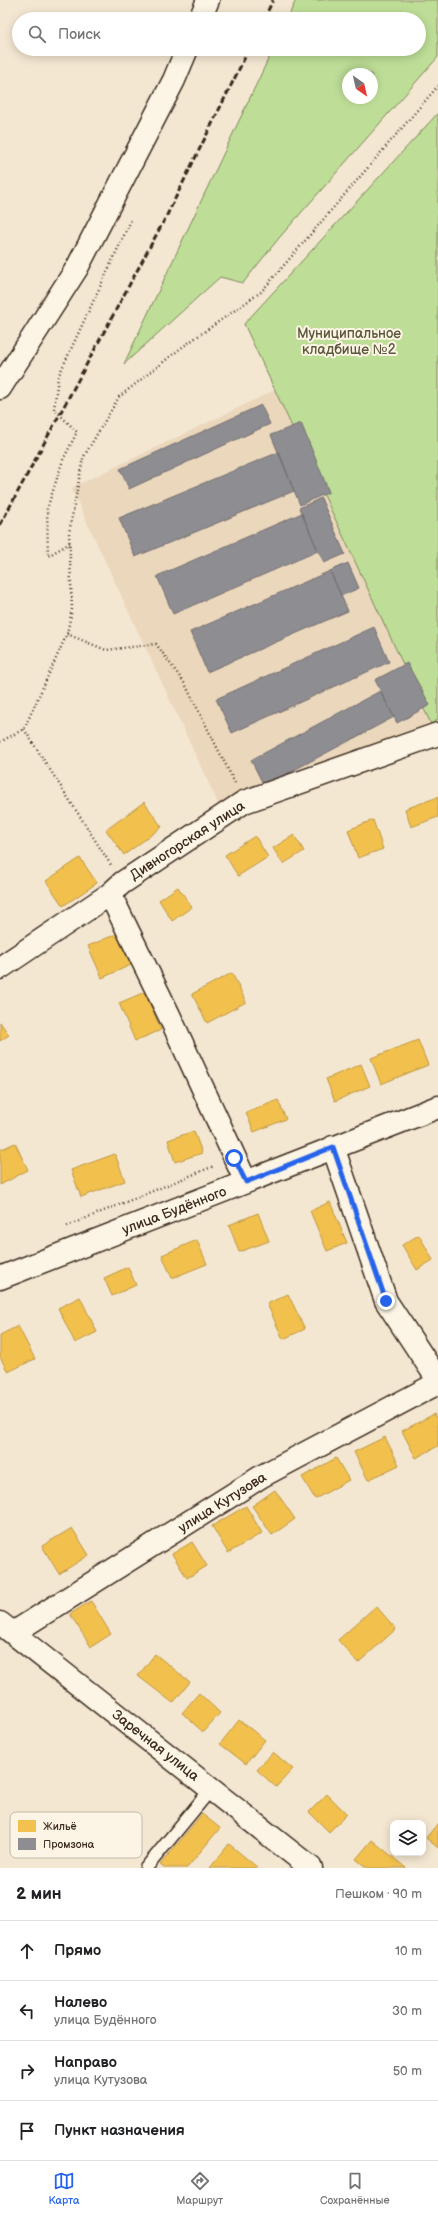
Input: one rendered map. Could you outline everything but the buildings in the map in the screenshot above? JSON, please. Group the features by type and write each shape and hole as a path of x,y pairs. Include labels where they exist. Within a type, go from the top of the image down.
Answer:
{"street":[{"path":"203,12 208,0"},
{"path":"0,388 77,268 174,80 184,56"},
{"path":"0,372 20,357"},
{"name":"Дивногорская улица","path":"0,968 244,802 438,734"},
{"path":"116,888 234,1158 246,1182"},
{"name":"улица Будённого","path":"0,1278 438,1107"},
{"name":"улица Кутузова","path":"6,1628 262,1476 438,1381 386,1301 333,1147"},
{"name":"Заречная улица","path":"6,1628 311,1868"}],"lane":[{"path":"146,1868 211,1789"}],"path":[{"path":"0,742 24,729 66,634 72,609 69,533 83,458 119,397 181,348 262,292 438,86"},
{"path":"70,543 48,556 47,509 64,460 77,432 54,409 58,377 132,218"},
{"path":"66,634 106,650 156,644 185,684 244,802"},
{"path":"24,729 116,888"},
{"path":"64,1227 234,1158"}],"shaded area":[{"path":"275,390 431,724 224,816 71,488"}],"green space":[{"path":"296,0 438,0 438,57 279,238 243,283 220,277 124,364 270,56 426,56 426,12 290,12"},
{"name":"Муниципальное кладбище №2","path":"438,113 438,719 431,724 244,324"}],"railway":[{"path":"267,12 273,0"},
{"path":"0,525 167,215 246,56"}],"route":[{"path":"234,1158 246,1182 333,1147 386,1301"}]}
